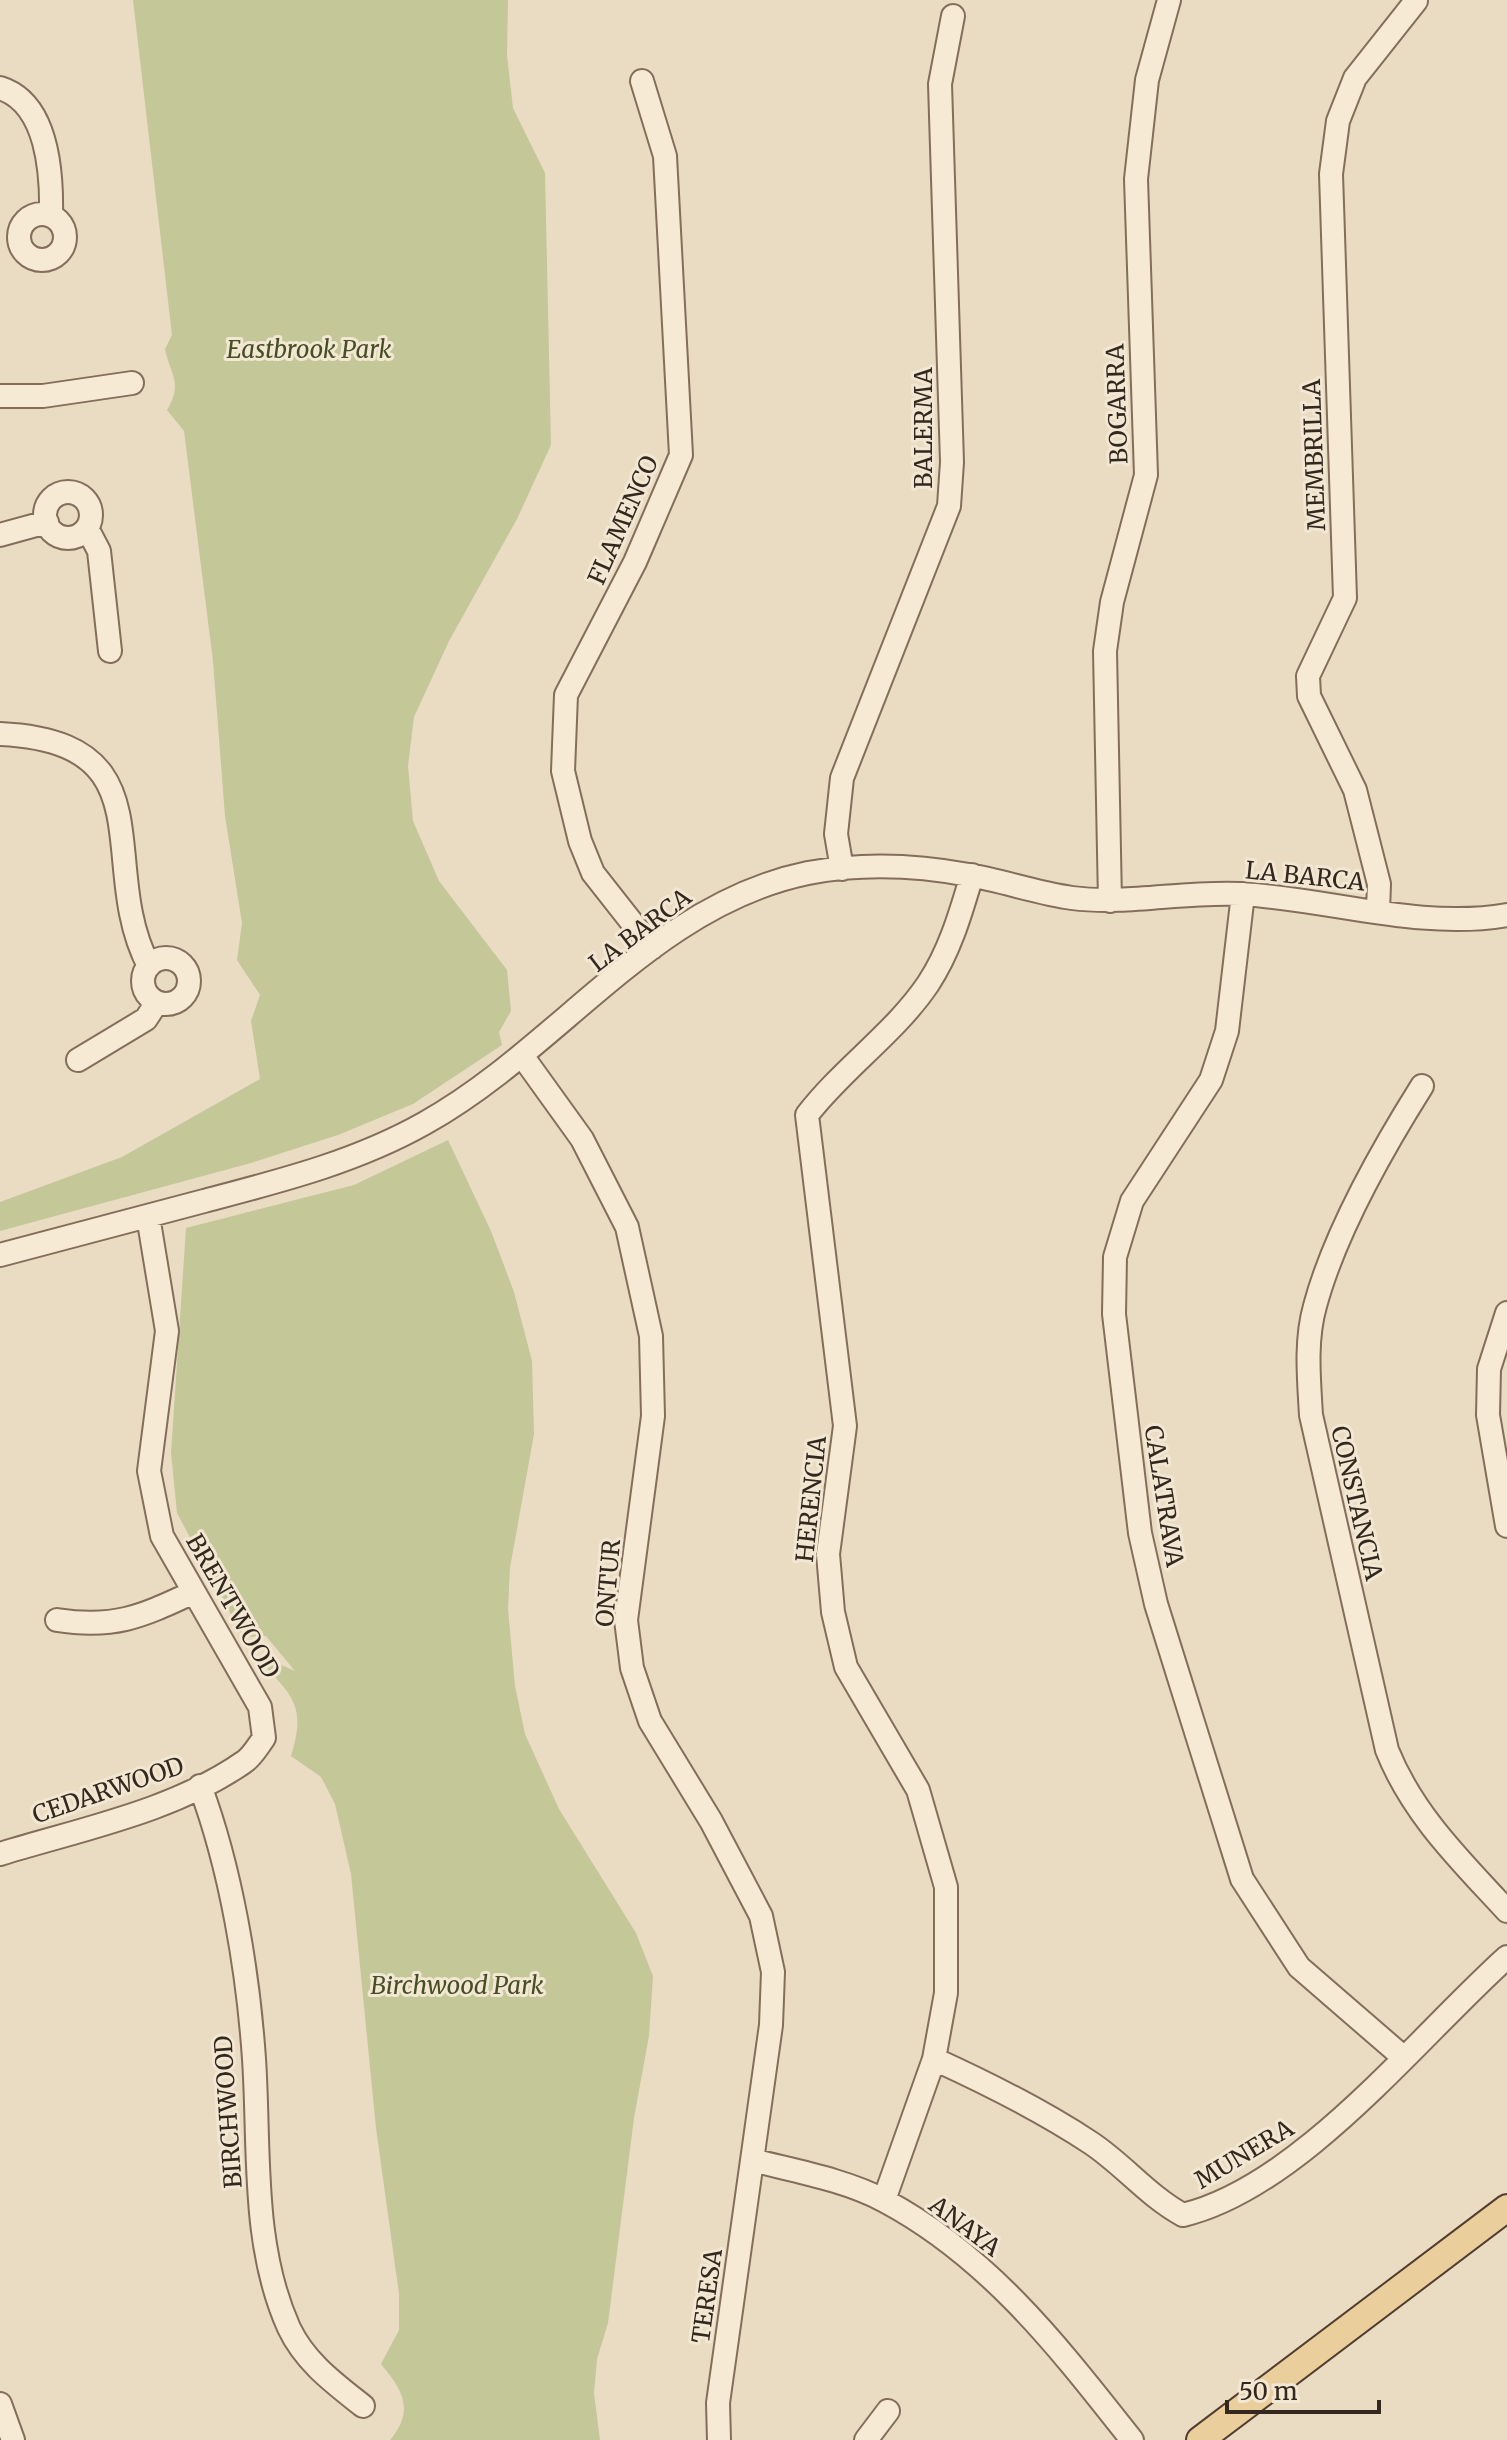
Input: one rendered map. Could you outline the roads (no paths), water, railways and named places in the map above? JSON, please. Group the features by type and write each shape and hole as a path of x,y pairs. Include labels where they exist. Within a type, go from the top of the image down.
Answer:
{"main road":[{"path":"1200,2440 1507,2208"}],"street":[{"name":"BOGARRA","path":"1110,901 1105,651 1112,602 1146,475 1136,179 1147,80 1169,0"},
{"name":"MEMBRILLA","path":"1378,911 1379,884 1355,790 1309,696 1308,676 1345,598 1331,174 1338,121 1355,78 1416,1"},
{"name":"BALERMA","path":"842,869 836,834 842,778 949,506 952,462 940,84 953,16"},
{"name":"FLAMENCO","path":"642,81 665,156 681,455 635,562 566,695 563,771 580,841 593,873 652,948"},
{"path":"0,88 7,90 39,122 52,184 51,216"},
{"path":"0,396 43,396 132,383"},
{"path":"87,528 68,538 55,533 47,522 50,501 69,492 82,496 90,508 87,528 99,551 110,651"},
{"path":"0,535 47,522"},
{"path":"0,734 29,735 69,746 100,768 116,801 137,943 149,966 144,986 157,1002 171,1003 183,996 188,976 181,963 168,958 149,966"},
{"name":"LA BARCA","path":"0,1255 327,1167 375,1148 425,1123 523,1057 690,919 731,898 782,880 886,865 972,875 1026,889 1110,901 1243,894 1442,918 1485,919 1507,915"},
{"name":"HERENCIA","path":"884,2200 934,2059 946,1993 946,1887 918,1790 846,1667 833,1612 828,1554 845,1426 807,1115 826,1090 910,1008 929,983 943,960 972,875"},
{"name":"CALATRAVA","path":"1243,894 1227,1031 1211,1080 1132,1201 1115,1257 1114,1314 1140,1533 1156,1604 1242,1879 1299,1967 1403,2057"},
{"path":"78,1060 146,1019 157,1002"},
{"name":"ONTUR","path":"523,1057 582,1139 627,1227 651,1336 653,1416 626,1620 632,1668 650,1721 711,1821 761,1916 773,1972 771,2025 752,2160"},
{"name":"CONSTANCIA","path":"1422,1086 1381,1151 1314,1307 1308,1367 1311,1415 1392,1761 1400,1782 1428,1825 1507,1911"},
{"name":"BRENTWOOD","path":"148,1216 167,1331 149,1471 162,1536 260,1707 264,1738"},
{"path":"1507,1313 1489,1369 1488,1415 1507,1526"},
{"path":"57,1620 87,1625 136,1619 194,1592"},
{"name":"CEDARWOOD","path":"0,1854 141,1811 200,1786 247,1761 264,1738"},
{"name":"BIRCHWOOD","path":"200,1786 216,1828 231,1893 254,2056 260,2203 272,2279 290,2329 313,2365 363,2406"},
{"name":"MUNERA","path":"934,2059 1032,2106 1094,2145 1156,2200 1183,2215 1212,2208 1325,2134 1507,1957"},
{"name":"ANAYA","path":"752,2160 884,2200 968,2254 1052,2337 1132,2440"},
{"name":"TERESA","path":"719,2440 718,2403 752,2160"},
{"path":"0,2404 13,2440"},
{"path":"866,2440 888,2411"}],"park label":[{"name":"Eastbrook Park","path":"309,349"},
{"name":"Birchwood Park","path":"457,1985"}]}
